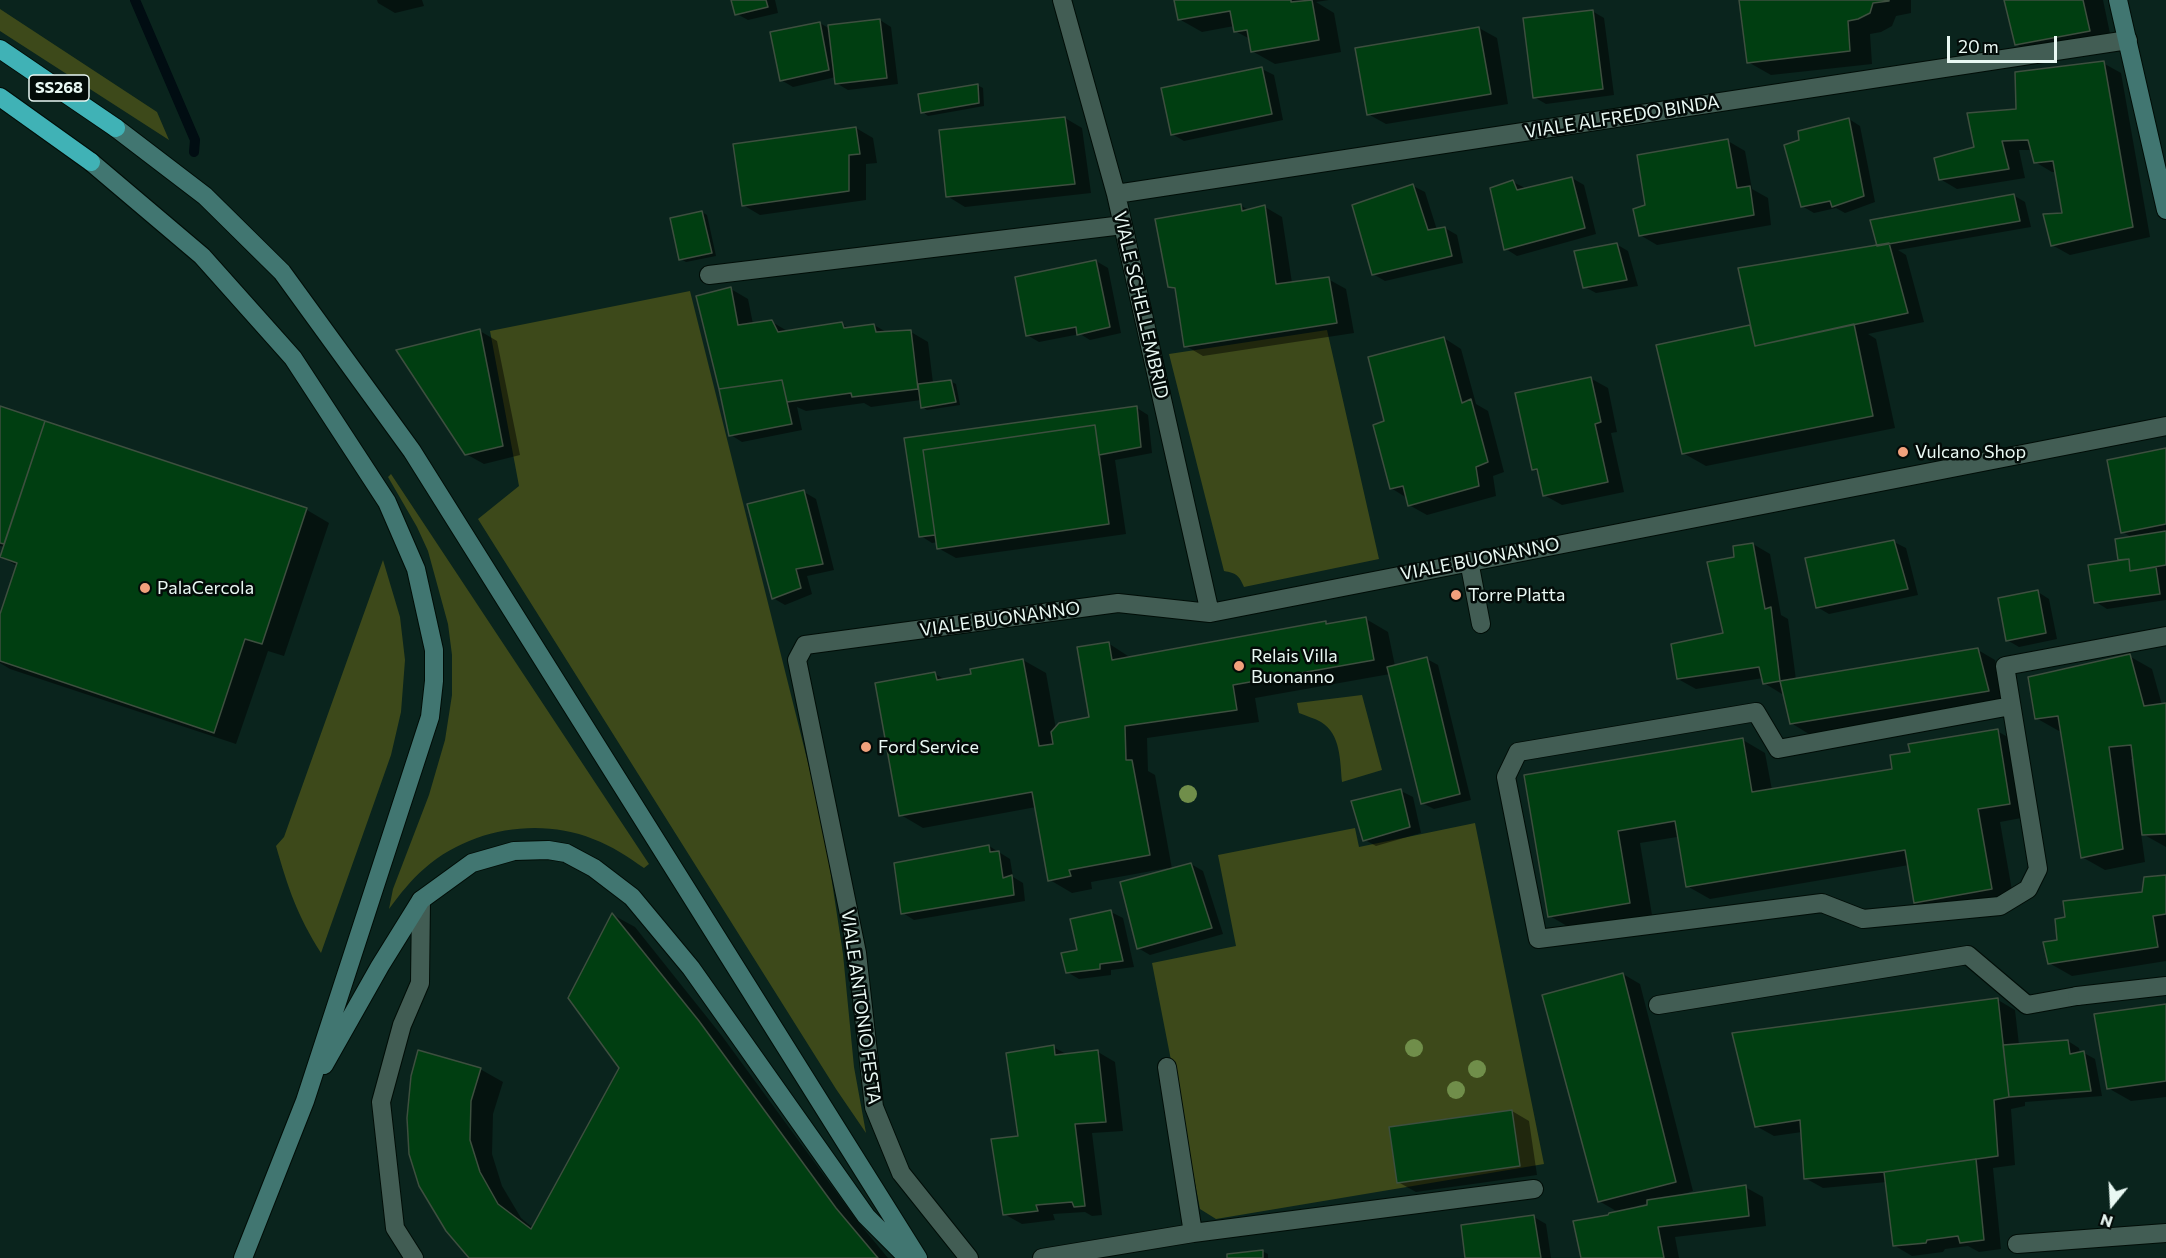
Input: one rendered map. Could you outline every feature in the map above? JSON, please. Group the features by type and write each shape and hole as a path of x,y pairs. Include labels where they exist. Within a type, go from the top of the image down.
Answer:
{"highway":[{"name":"SS268","path":"0,49 116,128"},
{"name":"SS268","path":"0,97 91,162"}],"street":[{"name":"VIALE SCHELLEMBRID","path":"1062,0 1116,194 1210,613"},
{"path":"2118,0 2166,210"},
{"name":"VIALE ALFREDO BINDA","path":"1116,194 2128,40"},
{"path":"116,128 205,196 282,272 412,451 918,1258"},
{"path":"91,162 202,256 293,358 387,502 416,569 434,650 434,681 430,717 304,1101 243,1258"},
{"path":"710,275 1123,225"},
{"name":"VIALE BUONANNO","path":"797,660 805,645 1118,603 1210,613 2166,426"},
{"path":"1469,561 1481,624"},
{"path":"2011,706 1778,749 1756,712 1518,752 1506,777 1538,939 1822,903 1863,919 2000,906 2028,889 2038,869 2005,666 2166,636"},
{"name":"VIALE ANTONIO FESTA","path":"797,660 857,952 874,1107 901,1173 969,1258"},
{"path":"304,1101 380,966 421,900 472,863 514,851 548,850 566,853 594,868 632,897 691,968 866,1216 908,1258"},
{"path":"414,1258 395,1228 381,1102 402,1024 420,983 421,900"},
{"path":"1658,1005 1968,955 2027,1005 2077,996 2166,986"},
{"path":"1167,1067 1193,1233"},
{"path":"1042,1258 1193,1233 1534,1189"},
{"path":"2017,1244 2166,1233"}],"green space":[{"path":"0,9 157,112 169,140 0,31"},
{"path":"690,291 823,823 843,954 854,1067 866,1133 836,1089 478,519 519,486 490,331"},
{"path":"1327,330 1379,559 1244,587 1237,575 1224,571 1169,354"},
{"path":"391,474 649,864 644,868 607,845 572,832 528,828 505,831 462,844 443,855 415,877 389,909 393,889 429,795 445,740 452,695 452,655 448,624 428,551 388,477"},
{"path":"383,560 400,617 405,660 401,712 391,755 321,953 294,901 276,846 284,837"},
{"path":"1362,695 1382,770 1342,782 1340,757 1332,733 1321,722 1299,713 1297,703"},
{"path":"1475,823 1544,1164 1216,1219 1200,1209 1152,963 1236,946 1218,855 1355,828 1359,847"}],"building":[{"path":"731,0 766,0 768,7 735,15"},
{"path":"1174,0 1291,0 1291,2 1312,0 1319,40 1251,52 1247,30 1234,32 1230,11 1178,20"},
{"path":"1739,0 1889,1 1873,3 1870,13 1848,21 1850,51 1747,63"},
{"path":"2004,0 2083,0 2090,31 2015,45"},
{"path":"1593,10 1603,89 1533,98 1523,18"},
{"path":"880,19 887,78 835,84 828,25"},
{"path":"820,22 829,70 780,81 770,32"},
{"path":"1479,27 1491,94 1367,115 1355,48"},
{"path":"2104,61 2133,227 2051,246 2043,214 2062,213 2053,161 2034,163 2028,140 2002,141 2009,169 1939,180 1934,158 1974,147 1967,113 2016,109 2015,72"},
{"path":"1262,67 1272,114 1171,135 1161,88"},
{"path":"978,84 979,103 921,113 918,94"},
{"path":"1065,117 1075,184 946,197 939,130"},
{"path":"1849,118 1864,196 1832,207 1830,201 1801,207 1784,145 1799,140 1798,131"},
{"path":"856,127 860,154 849,155 849,191 742,206 733,144"},
{"path":"1728,139 1737,188 1750,186 1754,215 1639,236 1633,209 1645,205 1637,155"},
{"path":"1572,177 1585,228 1504,250 1490,188 1513,180 1517,190"},
{"path":"1413,184 1428,230 1445,227 1452,256 1372,275 1352,205"},
{"path":"2014,194 2020,221 1877,246 1870,220"},
{"path":"1241,204 1242,211 1265,205 1276,284 1329,277 1337,323 1184,347 1175,288 1168,287 1155,219"},
{"path":"702,211 712,253 679,260 670,218"},
{"path":"1617,243 1627,280 1583,288 1574,251"},
{"path":"1889,243 1908,313 1755,346 1738,268"},
{"path":"1096,260 1110,327 1077,335 1076,327 1026,336 1015,277"},
{"path":"731,287 738,325 772,320 778,332 842,322 844,328 874,324 876,332 911,330 918,389 852,397 851,393 787,402 782,380 719,389 696,296"},
{"path":"1854,324 1873,416 1682,454 1656,345 1750,325 1755,346"},
{"path":"480,329 503,446 465,455 396,350"},
{"path":"1444,337 1462,403 1471,399 1488,462 1476,467 1479,486 1408,506 1403,486 1390,489 1373,425 1384,421 1368,357"},
{"path":"1591,377 1601,422 1595,424 1608,482 1543,496 1537,469 1532,470 1515,393"},
{"path":"782,380 792,424 729,436 719,389"},
{"path":"951,380 956,402 921,408 918,384"},
{"path":"0,406 45,421 4,544 0,543"},
{"path":"1137,406 1141,447 1099,455 1095,425 923,450 935,535 919,537 904,438"},
{"name":"PalaCercola","path":"45,421 307,508 262,644 245,639 214,733 0,661 0,614 17,563 0,557"},
{"path":"1095,425 1109,524 937,549 923,450"},
{"path":"2166,448 2166,524 2121,533 2107,460"},
{"path":"804,490 823,564 796,569 801,588 772,599 747,504"},
{"path":"2166,531 2166,565 2130,571 2129,559 2118,560 2115,539"},
{"path":"1894,540 1908,589 1816,608 1805,558"},
{"path":"1753,543 1765,609 1771,607 1780,681 1763,684 1759,667 1677,679 1671,644 1723,633 1707,562 1734,557 1733,546"},
{"path":"2129,559 2130,571 2156,567 2160,594 2094,603 2088,565"},
{"path":"2038,590 2046,633 2006,641 1998,598"},
{"path":"1366,617 1374,660 1233,685 1237,710 1125,726 1126,760 1132,760 1150,855 1069,870 1071,876 1048,881 1032,792 899,816 875,683 935,672 937,680 971,674 970,669 1023,659 1039,746 1053,744 1051,732 1059,723 1089,717 1077,647 1109,642 1112,660 1326,621 1326,624"},
{"path":"1978,648 1989,691 1790,724 1780,681"},
{"path":"2130,654 2144,706 2166,703 2166,834 2142,835 2131,745 2109,747 2123,849 2081,858 2058,716 2035,719 2028,677"},
{"path":"1427,657 1460,794 1421,804 1387,667"},
{"path":"1998,729 2010,804 1978,809 1992,889 1914,903 1905,850 1686,887 1675,821 1618,831 1630,903 1548,917 1524,775 1743,738 1752,792 1892,769 1890,755 1910,752 1908,744"},
{"path":"1401,789 1410,827 1363,841 1351,801"},
{"path":"989,845 990,852 999,851 1003,878 1012,875 1014,895 901,914 894,863"},
{"path":"1191,863 1212,928 1137,949 1120,882"},
{"path":"2166,875 2166,914 2153,916 2158,947 2048,964 2043,942 2057,940 2055,919 2065,917 2063,901 2142,892 2144,877"},
{"path":"1111,910 1123,961 1100,964 1100,969 1066,973 1061,953 1077,950 1070,919"},
{"path":"612,913 699,1021 836,1208 878,1258 469,1258 446,1231 419,1186 409,1154 407,1118 411,1076 418,1050 481,1068 471,1101 470,1140 480,1172 498,1204 531,1229 619,1068 568,998"},
{"path":"1623,973 1676,1182 1598,1202 1542,995"},
{"path":"1998,998 2009,1097 1994,1100 1998,1156 1884,1172 1804,1179 1800,1120 1755,1127 1732,1033"},
{"path":"2166,1004 2166,1081 2107,1089 2094,1014"},
{"path":"2068,1040 2070,1054 2084,1051 2091,1091 2009,1097 2003,1045"},
{"path":"1054,1045 1055,1055 1098,1050 1106,1122 1075,1124 1085,1206 1074,1207 1072,1202 1036,1205 1038,1211 1003,1215 991,1139 1018,1136 1006,1053"},
{"path":"1512,1110 1520,1166 1397,1183 1389,1127"},
{"path":"1976,1159 1984,1240 1960,1243 1958,1236 1927,1240 1926,1243 1893,1246 1884,1172"},
{"path":"1746,1185 1749,1216 1658,1227 1664,1258 1581,1258 1573,1221 1647,1205 1647,1200"},
{"path":"1534,1215 1541,1258 1465,1258 1461,1225"},
{"path":"1263,1250 1263,1258 1227,1258 1227,1254"}],"waterway":[{"path":"135,0 195,140 194,152"}],"place":[{"name":"Vulcano Shop","path":"1903,452"},
{"name":"PalaCercola","path":"145,588"},
{"name":"Torre Platta","path":"1456,595"},
{"name":"Relais Villa Buonanno","path":"1239,666"},
{"name":"Ford Service","path":"866,747"}]}
